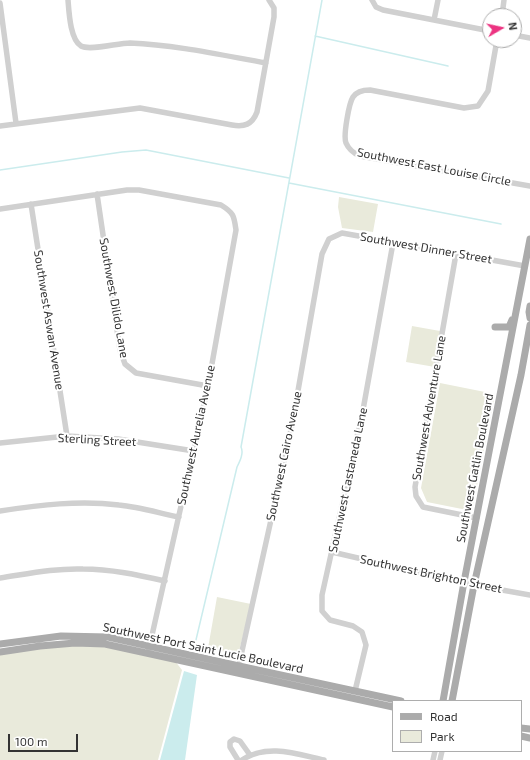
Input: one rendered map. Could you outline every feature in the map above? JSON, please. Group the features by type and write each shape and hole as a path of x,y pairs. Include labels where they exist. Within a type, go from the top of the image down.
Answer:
{"main road":[{"name":"Southwest Gatlin Boulevard","path":"443,700 464,582 511,337 522,281 527,268 530,238"},
{"path":"511,337 508,332 498,330 495,327 510,326 517,292 522,281"},
{"path":"530,306 530,318"},
{"name":"Southwest Gatlin Boulevard","path":"452,700 474,585 521,375 530,325"},
{"name":"Southwest Port Saint Lucie Boulevard","path":"0,644 61,636 78,635 108,637 149,649 392,707"},
{"name":"Southwest Port Saint Lucie Boulevard","path":"0,652 75,643 105,644 149,649"},
{"name":"Southwest Port Saint Lucie Boulevard","path":"238,670 396,700"}],"street":[{"path":"68,0 72,31 78,43 88,48 123,43 163,45 266,64"},
{"path":"0,126 140,108 244,126 253,120 257,112 274,17 274,8 269,0"},
{"path":"434,20 438,0"},
{"path":"373,2 383,10 482,29"},
{"path":"0,3 16,123"},
{"name":"Southwest East Louise Circle","path":"496,48 488,91 478,106 464,108 370,90 363,91 353,97 348,116 345,140 351,151 360,156 530,186"},
{"name":"Southwest Aurelia Avenue","path":"97,194 138,190 221,205 230,210 234,216 236,230 208,386 149,649"},
{"path":"0,209 97,194"},
{"name":"Southwest Dilido Lane","path":"97,194 120,350 125,364 136,373 208,386"},
{"name":"Southwest Aswan Avenue","path":"31,204 67,436"},
{"name":"Southwest Dinner Street","path":"329,239 342,233 527,268"},
{"name":"Southwest Cairo Avenue","path":"238,670 292,425 322,254 329,239"},
{"name":"Southwest Castaneda Lane","path":"355,691 366,645 362,632 353,626 330,620 322,611 322,595 363,410 393,243"},
{"name":"Southwest Adventure Lane","path":"456,254 415,487 416,496 423,507 477,518"},
{"name":"Sterling Street","path":"0,443 67,436 118,439 194,451"},
{"path":"0,510 56,503 91,503 121,505 179,517"},
{"name":"Southwest Brighton Street","path":"332,552 474,585 530,595"},
{"path":"0,578 48,570 83,569 123,572 165,581"},
{"path":"238,760 230,747 230,742 234,739 240,741 250,756"},
{"path":"242,760 266,751 277,750 324,760"}],"green space":[{"path":"339,197 378,204 373,232 342,228 338,207"},
{"path":"412,326 440,331 435,367 406,362"},
{"path":"440,383 495,394 472,511 427,502 421,488"},
{"path":"217,597 251,604 238,655 208,648"},
{"path":"75,645 104,647 175,661 182,670 158,760 0,760 0,655 41,648"}],"water":[{"path":"184,671 197,675 185,760 160,760"}],"waterway":[{"path":"195,644 237,467 242,454 241,447 322,0"},
{"path":"315,36 448,66"},
{"path":"0,170 122,152 146,150 289,178"},
{"path":"289,183 501,224"}]}
